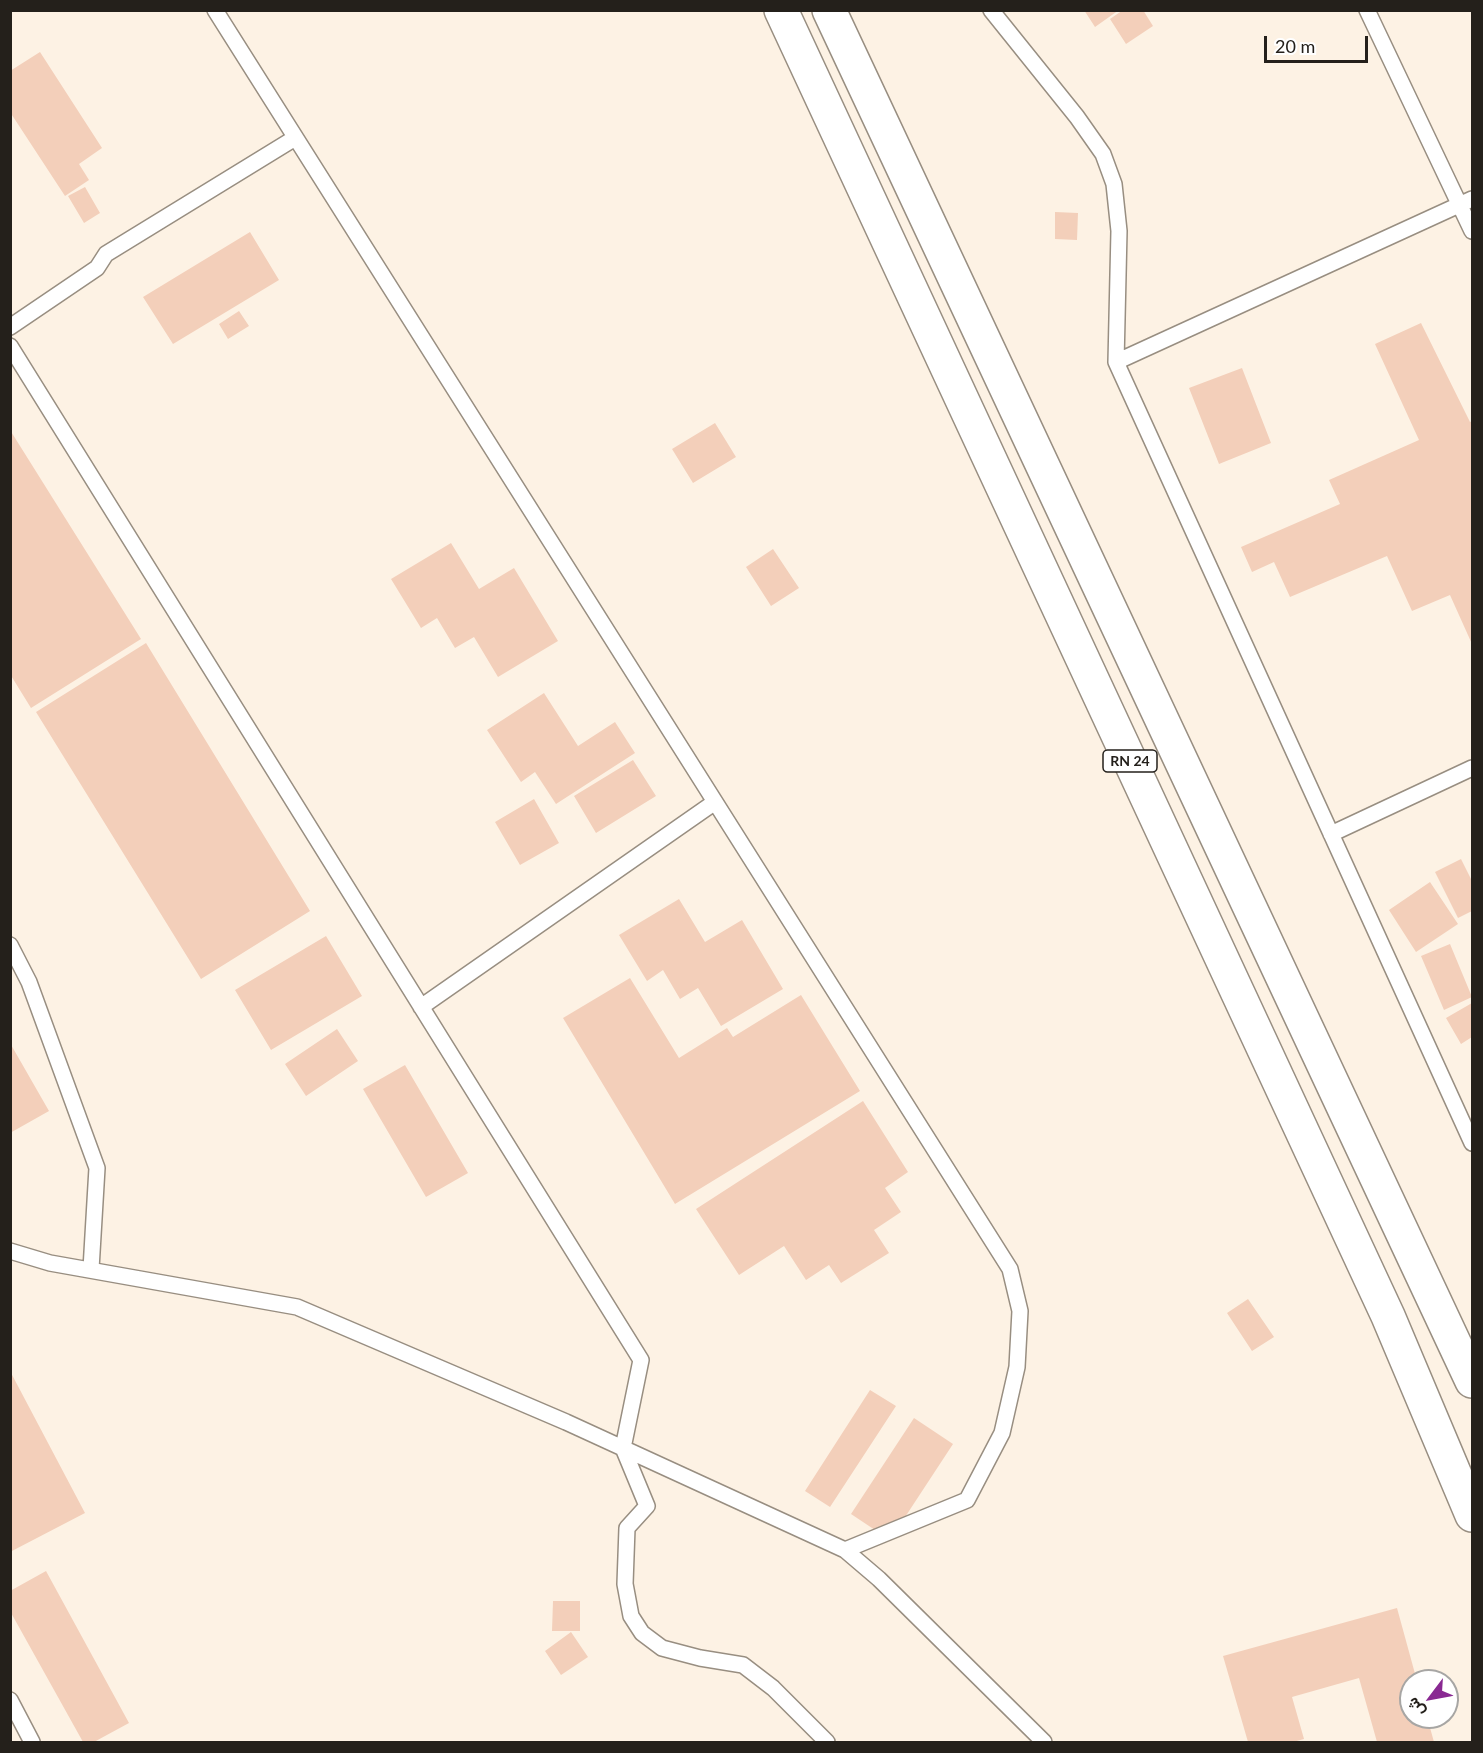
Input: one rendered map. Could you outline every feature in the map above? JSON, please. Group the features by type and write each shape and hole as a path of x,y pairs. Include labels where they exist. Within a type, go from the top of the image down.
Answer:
{"highway":[{"name":"RN 24","path":"782,10 1388,1316 1473,1515"},
{"name":"RN 24","path":"829,10 1473,1381"}],"lane":[{"path":"215,10 1010,1269 1020,1311 1017,1367 1002,1433 968,1500 845,1550"},
{"path":"991,10 1077,117 1102,154 1114,184 1119,231 1116,362 1473,1143"},
{"path":"1367,10 1466,202 1473,231"},
{"path":"10,327 97,268 106,254 295,138"},
{"path":"1116,362 1466,202"},
{"path":"10,346 641,1360 623,1448 646,1506 627,1528 625,1584 631,1616 642,1633 662,1648 700,1658 743,1665 772,1688 827,1743"},
{"path":"1331,834 1473,768"},
{"path":"421,1007 715,802"},
{"path":"10,945 29,982 98,1168 91,1269"},
{"path":"10,1251 50,1263 297,1307 566,1422 845,1550 879,1580 1044,1743"},
{"path":"10,1700 32,1743"}],"building":[{"path":"1084,10 1119,10 1095,27"},
{"path":"1123,10 1143,10 1153,26 1126,44 1110,19"},
{"path":"40,52 102,148 79,164 89,180 65,196 10,112 10,71"},
{"path":"85,187 100,213 84,223 68,196"},
{"path":"1055,212 1078,213 1077,240 1055,239"},
{"path":"250,232 279,280 173,344 143,297"},
{"path":"239,311 249,326 228,339 219,324"},
{"path":"1421,323 1470,422 1472,421 1472,644 1450,595 1412,611 1387,556 1290,597 1274,562 1252,572 1241,547 1340,504 1329,480 1419,440 1375,344"},
{"path":"1242,368 1271,443 1219,464 1189,388"},
{"path":"715,423 736,457 693,483 672,449"},
{"path":"10,430 141,639 31,708 10,674"},
{"path":"451,543 479,589 514,568 558,641 498,677 474,637 455,648 437,618 421,628 391,579"},
{"path":"773,549 799,588 771,606 746,567"},
{"path":"146,643 310,911 201,979 36,712"},
{"path":"544,693 578,746 615,722 635,753 556,804 535,772 521,782 487,730"},
{"path":"633,760 656,796 596,833 574,796"},
{"path":"534,799 559,843 520,865 495,822"},
{"path":"1461,859 1472,881 1472,911 1458,918 1435,872"},
{"path":"1430,882 1458,924 1416,952 1389,910"},
{"path":"679,899 705,942 742,920 783,989 721,1026 698,988 680,999 663,970 647,981 619,935"},
{"path":"326,936 362,996 271,1050 235,990"},
{"path":"1450,944 1472,997 1444,1010 1421,956"},
{"path":"630,978 679,1058 727,1028 733,1037 801,995 860,1091 675,1204 563,1018"},
{"path":"1472,1003 1472,1037 1461,1044 1446,1018"},
{"path":"337,1029 358,1061 306,1096 285,1064"},
{"path":"10,1043 49,1111 10,1133"},
{"path":"405,1065 468,1173 426,1197 363,1089"},
{"path":"863,1101 908,1172 885,1188 901,1212 874,1230 889,1253 841,1283 829,1265 806,1280 784,1246 739,1275 696,1209"},
{"path":"1248,1299 1274,1337 1252,1351 1227,1313"},
{"path":"10,1371 85,1513 10,1552"},
{"path":"870,1390 896,1406 830,1507 805,1491"},
{"path":"914,1418 953,1444 890,1540 851,1514"},
{"path":"46,1571 129,1723 94,1742 83,1742 10,1611 10,1591"},
{"path":"553,1601 580,1601 580,1631 552,1631"},
{"path":"1397,1608 1414,1669 1399,1669 1399,1729 1430,1729 1434,1742 1377,1742 1359,1678 1292,1697 1304,1739 1293,1742 1248,1742 1223,1656"},
{"path":"571,1632 588,1657 561,1675 545,1651"}]}
